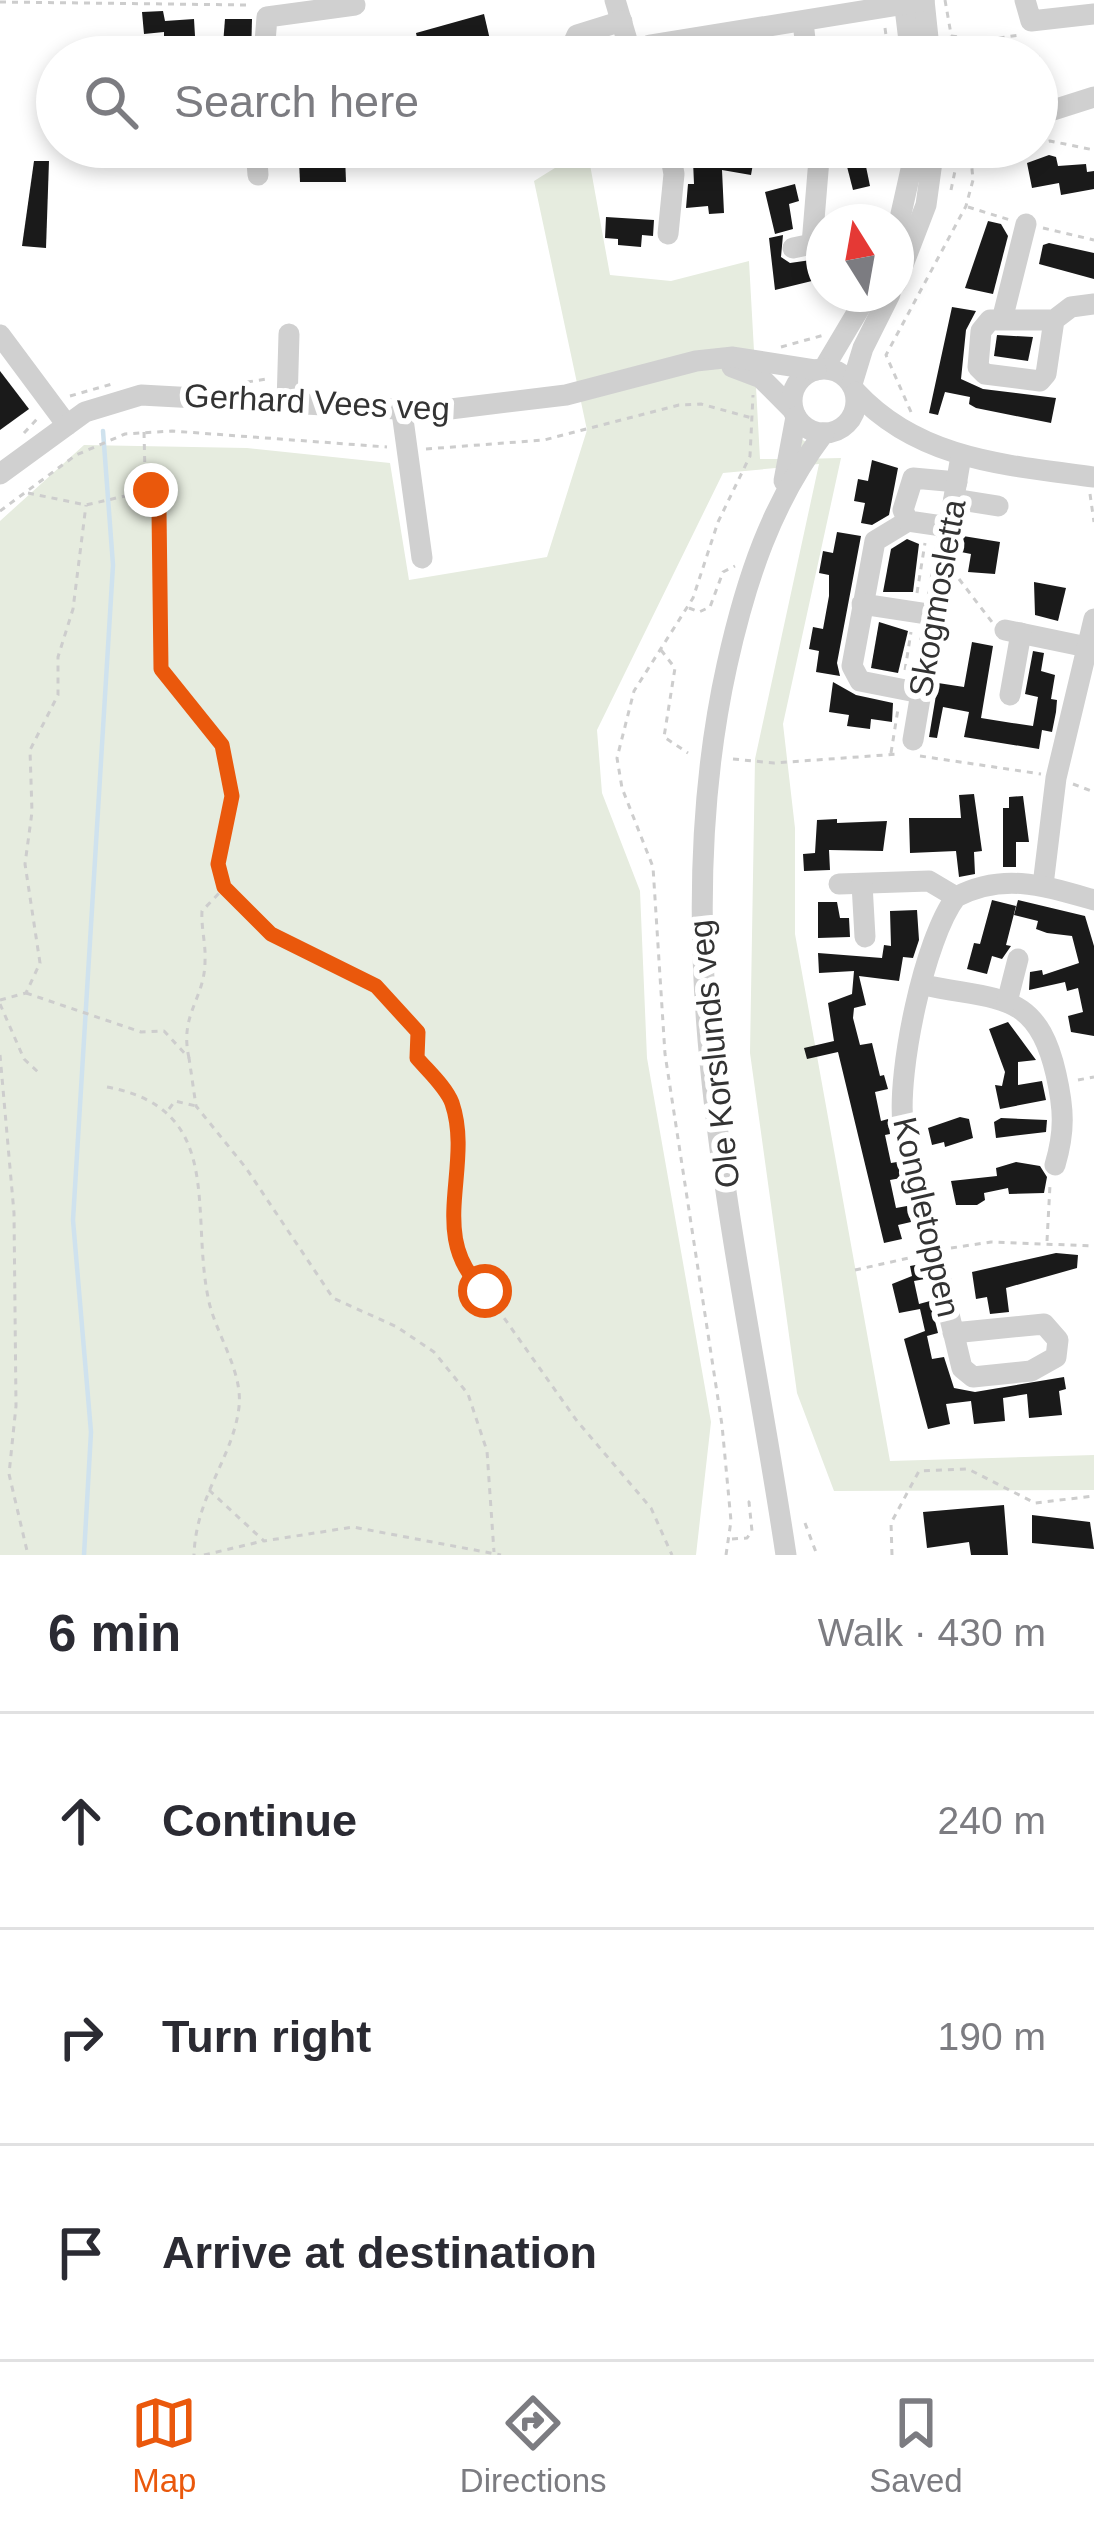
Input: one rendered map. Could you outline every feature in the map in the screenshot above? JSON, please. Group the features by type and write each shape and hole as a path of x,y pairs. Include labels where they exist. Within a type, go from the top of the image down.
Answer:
{"street":[{"path":"767,0 769,24"},
{"path":"717,36 914,1"},
{"path":"912,36 914,1"},
{"path":"914,1 924,36"},
{"path":"275,7 355,5"},
{"path":"578,36 618,10 633,36"},
{"path":"1028,10 1094,14"},
{"path":"803,22 805,36"},
{"path":"1058,108 1094,97"},
{"path":"258,168 258,175"},
{"path":"668,234 673,168"},
{"path":"814,204 818,168"},
{"path":"903,204 911,168"},
{"path":"914,236 926,205 931,168"},
{"path":"1003,316 1026,224"},
{"path":"1054,320 1046,374 1030,382 985,374 978,368 981,331 1003,316 1054,320 1071,307 1094,304"},
{"path":"795,413 796,385 820,369 856,312"},
{"path":"833,431 856,409 854,388 863,348 881,312"},
{"path":"287,404 290,334"},
{"path":"0,335 67,425"},
{"path":"723,359 760,379 808,429 911,427"},
{"name":"Gerhard Vees veg","path":"0,474 101,404 141,395 402,412 566,395 679,365 723,359 820,369"},
{"path":"820,369 840,373 911,427 962,455 1094,477"},
{"path":"402,412 422,558"},
{"name":"Ole Korslunds veg","path":"786,1555 708,1067 698,935 703,809 718,706 750,575 784,488 795,413"},
{"name":"Ole Korslunds veg","path":"784,488 833,431"},
{"name":"Skogmosletta","path":"913,740 911,690 924,613 944,559 929,524 955,491 962,455"},
{"path":"929,524 904,510 913,478 998,506"},
{"path":"911,690 856,678 852,666 874,541 929,524"},
{"path":"862,604 924,613"},
{"path":"1043,885 1056,778 1083,707 1094,619"},
{"path":"1010,695 1013,631 1087,647"},
{"path":"865,937 850,884 929,881 956,897 992,883 1043,885 1094,900"},
{"name":"Kongletoppen","path":"953,1333 1044,1324 1058,1340 1056,1357 1031,1371 973,1377 962,1368 953,1333 934,1252 900,1100 933,942 956,897"},
{"path":"1007,1002 1018,959"},
{"path":"924,986 1007,1002 1027,1011 1046,1033 1077,1130 1055,1165"}],"path":[{"path":"946,0 951,36"},
{"path":"0,2 275,7"},
{"path":"874,7 887,36"},
{"path":"1018,36 1024,34 1028,10"},
{"path":"1058,143 1094,150"},
{"path":"951,190 956,168"},
{"path":"911,427 886,355 966,206 971,168"},
{"path":"966,206 1094,240"},
{"path":"775,352 826,334"},
{"path":"248,382 288,381"},
{"path":"21,436 52,406 91,387 126,382"},
{"path":"0,511 96,443 144,432 405,448 544,440 680,405 701,404 754,418"},
{"path":"144,432 151,490 159,511 161,669 222,745 232,796 218,864 224,887 271,934 376,986 418,1032 417,1058 451,1099 458,1133 451,1209 464,1273 485,1291 578,1421 651,1508 672,1555"},
{"path":"26,493 90,504 151,490"},
{"path":"26,992 40,963 25,864 32,812 30,750 58,695 58,657 73,608 90,504"},
{"path":"891,753 911,690 924,613 929,524"},
{"path":"944,559 986,619 1013,631"},
{"path":"687,608 699,612 710,607 722,572 735,566"},
{"path":"660,649 675,668 664,736 688,753"},
{"path":"733,759 794,762 891,753 1056,778 1094,792"},
{"path":"224,887 202,910 206,962 184,1034 196,1106 246,1168 333,1298 397,1327 434,1352 468,1394 487,1451 494,1552"},
{"path":"38,1072 24,1059 0,1002 26,992 141,1032 164,1031 189,1058"},
{"path":"0,1055 14,1213 16,1406 9,1474 28,1555"},
{"path":"107,1087 147,1096 168,1110 194,1154 209,1302 237,1384 239,1407 195,1524 194,1555"},
{"path":"168,1110 175,1101 196,1106"},
{"path":"1047,1243 1055,1165"},
{"path":"855,1270 991,1242 1094,1246"},
{"path":"892,1555 891,1523 919,1471 968,1469 1035,1503 1094,1496"},
{"path":"206,1488 265,1540"},
{"path":"730,1538 747,1538 752,1532 749,1502 754,1498"},
{"path":"805,1522 817,1555"},
{"path":"204,1555 353,1527 501,1555"}],"shaded area":[{"path":"555,168 591,168 610,275 671,281 749,261 760,459 795,459 801,439 808,443 798,459 841,458 783,724 795,828 795,934 890,1461 1094,1455 1094,1490 834,1491 797,1393 750,1053 755,759 819,464 723,473 597,730 602,793 640,891 647,1058 711,1422 696,1555 0,1555 0,521 84,445 247,448 390,463 409,580 547,557 587,430 534,181"}],"building":[{"path":"163,11 165,21 194,19 195,36 144,34 142,12"},
{"path":"484,14 489,36 417,36"},
{"path":"225,19 252,19 252,36 224,36"},
{"path":"36,161 36,168 49,168 46,248 22,246"},
{"path":"1086,164 1087,172 1094,171 1094,189 1061,195 1059,183 1032,188 1028,168"},
{"path":"299,168 345,168 346,182 300,182"},
{"path":"693,168 752,168 751,175 722,170 724,213 709,214 708,206 686,208 688,184 694,184"},
{"path":"847,168 866,168 870,186 853,190"},
{"path":"795,184 799,201 789,204 793,229 775,234 765,192"},
{"path":"606,217 654,220 653,236 642,235 641,247 618,245 618,239 605,238"},
{"path":"988,221 1001,224 1008,236 993,294 965,288"},
{"path":"783,235 781,257 790,263 806,261 806,282 775,290 769,238"},
{"path":"1043,245 1094,253 1094,279 1039,264"},
{"path":"952,307 976,311 966,330 961,379 983,389 1056,398 1051,423 976,408 969,404 970,397 945,392 938,415 929,413"},
{"path":"997,335 1033,337 1028,361 994,356"},
{"path":"0,371 29,409 0,430"},
{"path":"872,460 898,468 889,515 872,525 861,523 865,503 854,501 858,479 868,481"},
{"path":"837,532 861,536 837,663 840,676 816,672 819,651 809,649 813,627 823,629 829,596 829,575 819,573 823,551 833,553"},
{"path":"963,536 1000,542 995,574 968,572 971,554 961,552"},
{"path":"907,539 919,544 913,592 883,592 891,549"},
{"path":"1034,582 1066,588 1058,621 1035,615"},
{"path":"879,622 908,631 898,673 871,668"},
{"path":"972,642 993,646 981,718 1012,723 1033,726 1038,697 1025,694 1033,651 1044,653 1041,671 1055,675 1051,699 1057,700 1052,732 1042,730 1039,749 964,737 969,712 943,707 937,738 929,737 938,683 964,687"},
{"path":"833,682 856,695 893,703 892,722 871,719 870,729 847,726 849,715 829,712"},
{"path":"974,794 982,851 974,852 975,874 959,877 956,851 910,853 909,818 961,818 959,795"},
{"path":"1023,796 1029,842 1016,842 1016,867 1003,867 1003,808 1009,808 1009,797"},
{"path":"837,819 837,823 887,821 883,851 829,850 830,870 804,871 803,854 815,853 817,820"},
{"path":"992,900 1016,906 1006,945 1011,946 1002,959 992,956 987,974 967,969 974,943 980,944"},
{"path":"1018,900 1085,916 1094,946 1094,1036 1071,1032 1068,1016 1083,1012 1078,988 1067,991 1065,982 1029,990 1030,972 1042,970 1043,975 1079,963 1072,936 1047,933 1036,929 1038,921 1014,915"},
{"path":"818,902 837,902 840,918 849,918 850,937 818,938"},
{"path":"917,910 919,940 913,958 903,957 899,981 859,976 866,1005 854,1008 853,1018 860,1045 872,1043 888,1089 875,1092 881,1121 888,1119 890,1134 885,1135 891,1163 897,1162 901,1178 890,1180 896,1208 907,1206 911,1222 898,1225 902,1239 884,1243 838,1052 807,1059 804,1048 834,1041 828,1003 852,994 854,971 819,973 818,953 882,958 884,945 891,946 890,911"},
{"path":"1008,1022 1036,1060 1018,1062 1018,1085 1042,1081 1046,1100 1000,1109 995,1085 1002,1086 1005,1072 989,1029"},
{"path":"960,1117 969,1119 973,1138 945,1147 944,1142 932,1145 928,1128"},
{"path":"1001,1118 1047,1120 1046,1132 996,1138 994,1122"},
{"path":"1016,1162 1040,1166 1047,1177 1044,1193 1009,1194 1008,1188 984,1193 985,1200 977,1205 956,1205 951,1181 997,1176 996,1168"},
{"path":"1056,1253 1078,1255 1077,1268 1006,1288 1009,1312 990,1314 987,1297 976,1299 972,1272"},
{"path":"921,1264 925,1279 914,1281 919,1304 930,1301 938,1333 927,1336 932,1359 944,1357 954,1388 975,1392 1064,1377 1066,1389 1059,1391 1062,1415 1029,1418 1027,1394 1003,1398 1005,1421 974,1424 971,1401 946,1404 950,1424 928,1429 904,1339 925,1331 920,1309 899,1313 892,1284 912,1276 910,1266"},
{"path":"1004,1505 1008,1555 971,1555 969,1542 927,1548 923,1512"},
{"path":"1032,1515 1090,1522 1094,1549 1032,1543"}],"waterway":[{"path":"84,1555 91,1432 73,1220 113,565 103,431"}],"route":[{"path":"151,490 159,511 161,669 222,745 232,796 218,864 224,887 271,934 376,986 418,1032 417,1058 451,1099 458,1133 451,1209 464,1273 485,1291"}]}
